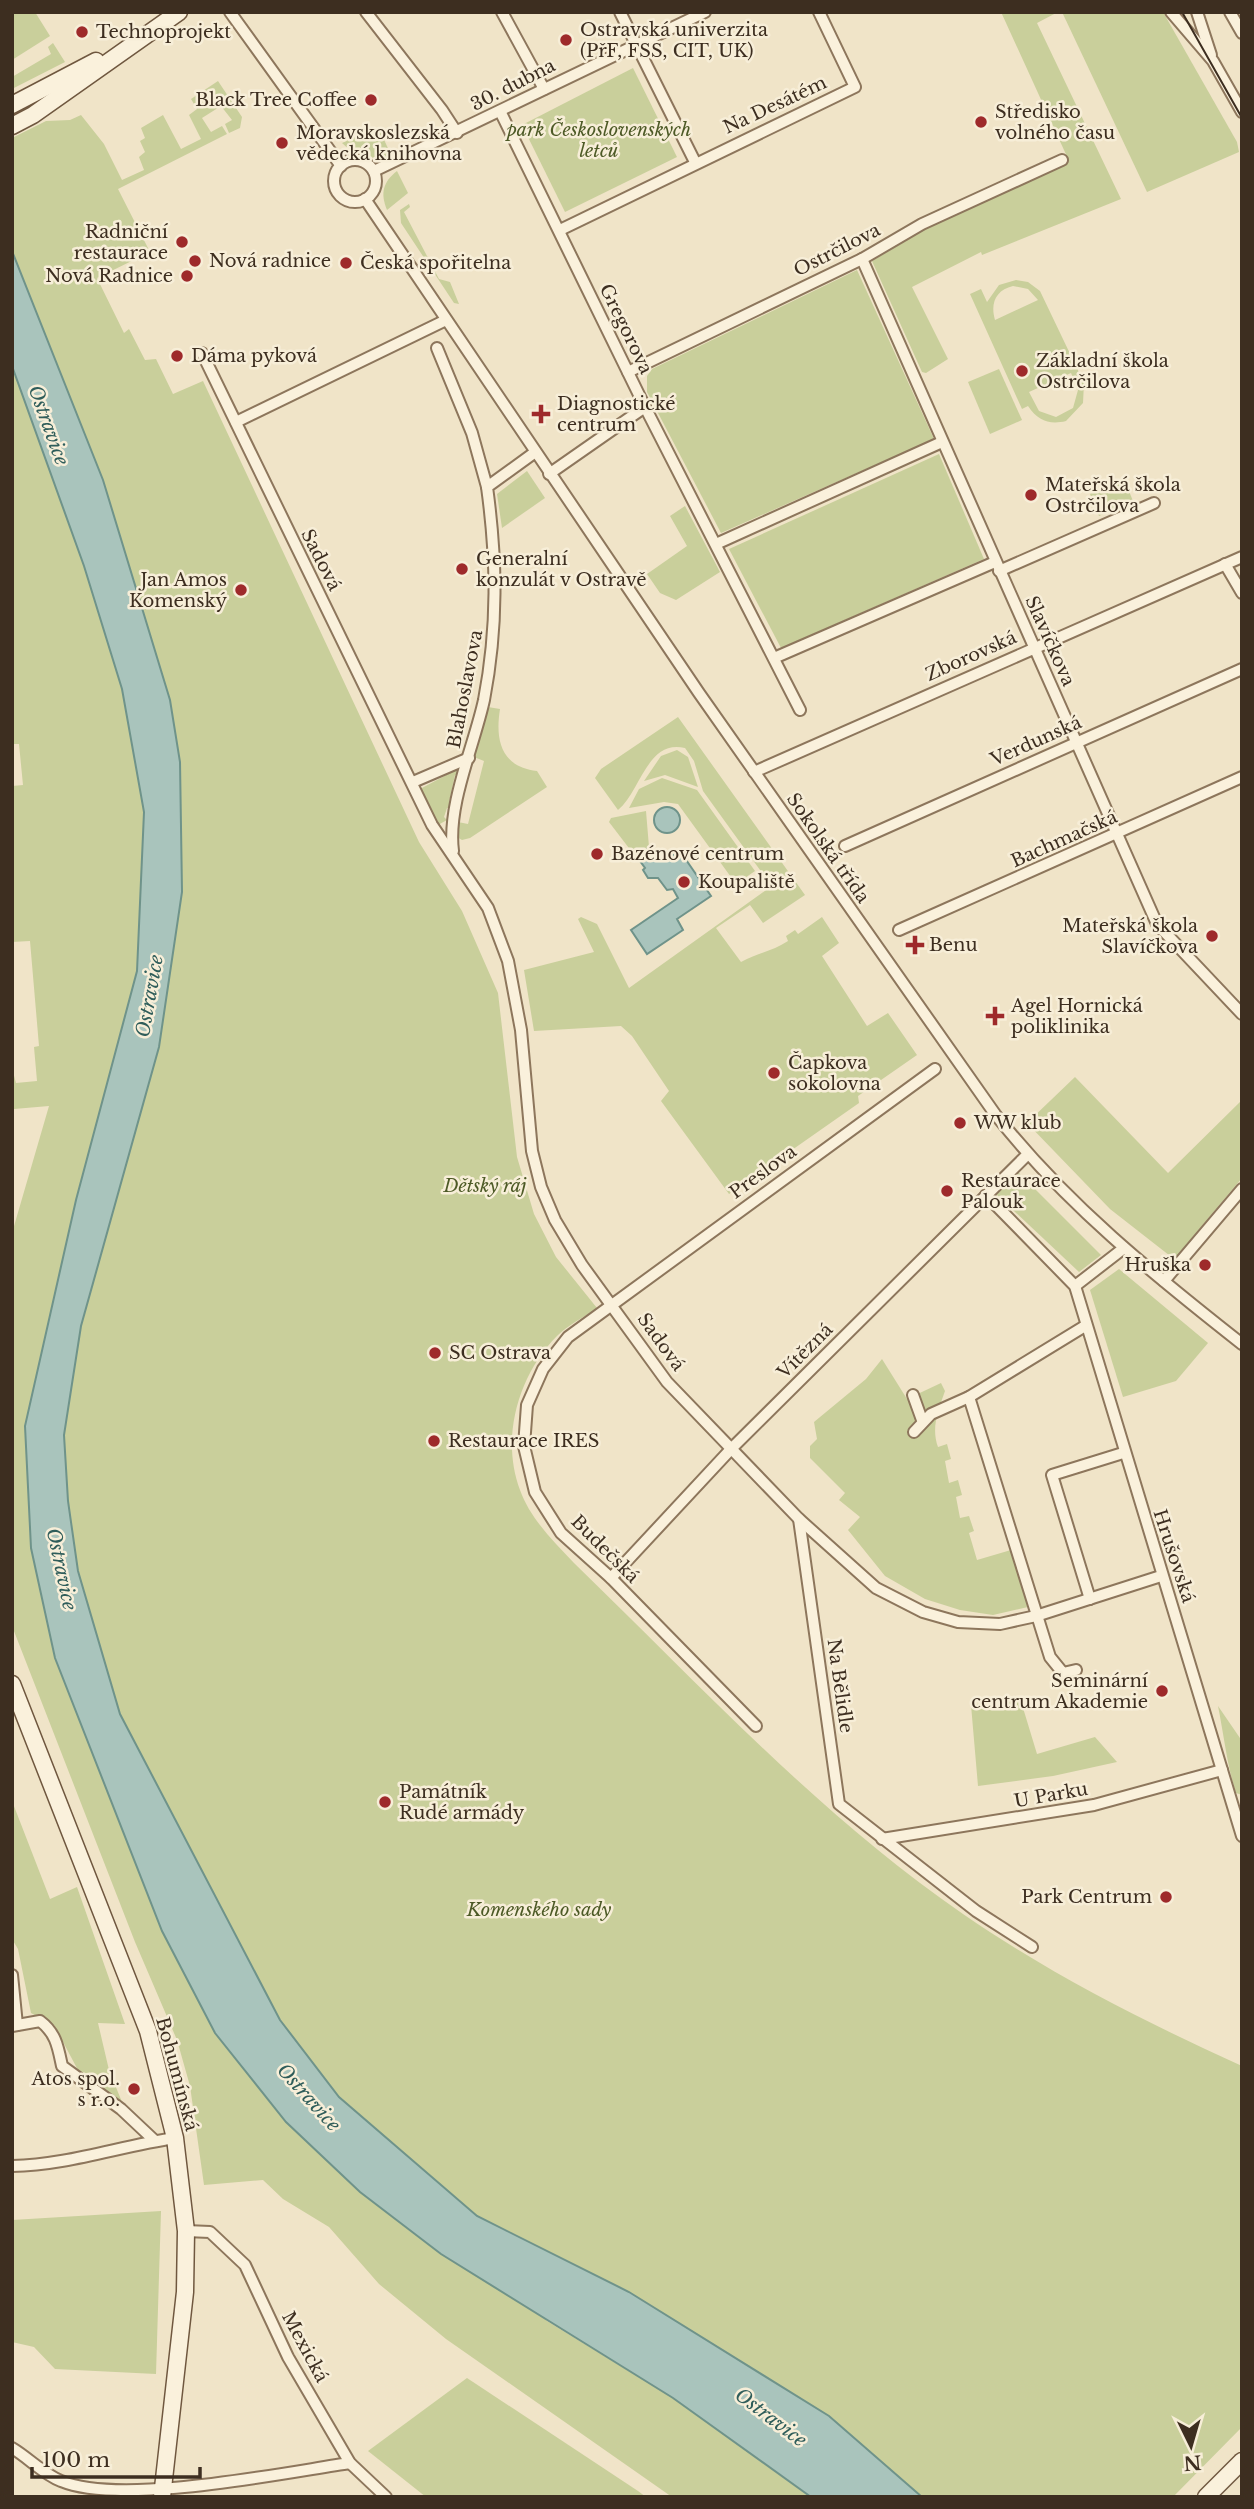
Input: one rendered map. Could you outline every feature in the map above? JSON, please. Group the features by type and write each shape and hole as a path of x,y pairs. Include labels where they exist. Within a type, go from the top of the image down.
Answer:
{"main road":[{"path":"12,126 62,86 179,12"},
{"path":"12,105 62,86"},
{"name":"Bohumínská","path":"12,1684 148,2031 175,2138 186,2231 181,2346 162,2492"},
{"path":"1206,2497 1242,2461"}],"street":[{"path":"230,12 341,166"},
{"path":"366,12 442,110 457,134"},
{"path":"502,12 544,89"},
{"path":"620,12 695,162"},
{"name":"30. dubna","path":"374,171 457,134 705,12"},
{"name":"Na Desátém","path":"560,230 695,162 855,87 819,12"},
{"path":"1171,12 1213,61 1242,112"},
{"path":"1197,12 1213,61"},
{"path":"1230,12 1242,33"},
{"name":"Gregorova","path":"500,111 645,407 800,710"},
{"path":"358,160 374,171 375,187 365,199 349,201 339,194 335,178 341,166 358,160"},
{"name":"Ostrčilova","path":"628,372 862,259 922,224 1062,160"},
{"name":"Sokolská třída","path":"365,199 444,321 754,772 948,1049 1028,1154 1124,1248 1242,1344"},
{"name":"Slavíčkova","path":"862,259 1157,924 1242,1014"},
{"path":"236,422 444,321"},
{"name":"Blahoslavova","path":"437,348 472,433 487,487 497,591 493,649 450,830 453,854"},
{"name":"Sadová","path":"202,353 277,512 432,825 488,908 508,961 521,1030 532,1151 541,1187 555,1220 582,1265 667,1382 799,1519 876,1588 923,1612 979,1625 1000,1624 1036,1616 1161,1576"},
{"path":"549,474 645,407"},
{"path":"716,544 942,442"},
{"path":"487,487 534,453"},
{"path":"774,658 1154,502"},
{"name":"Zborovská","path":"754,772 1242,557"},
{"path":"1225,564 1242,593"},
{"name":"Verdunská","path":"845,846 1242,669"},
{"path":"412,782 469,758"},
{"name":"Bachmačská","path":"899,930 1242,777"},
{"name":"Preslova","path":"612,1304 935,1069"},
{"name":"Vítězná","path":"611,1578 732,1448 1028,1154"},
{"path":"1164,1281 1242,1189"},
{"path":"986,1195 1075,1286 1124,1248"},
{"name":"Hrušovská","path":"1075,1286 1242,1836"},
{"name":"Budečská","path":"612,1304 568,1336 543,1369 527,1405 524,1434 535,1493 561,1533 611,1578 756,1726"},
{"path":"914,1432 922,1420 969,1397 1085,1326"},
{"path":"913,1395 922,1420"},
{"path":"969,1397 1036,1616 1057,1669 1063,1672 1076,1670"},
{"path":"1090,1599 1052,1475 1124,1453"},
{"name":"Na Bělidle","path":"799,1519 839,1804 976,1911 1032,1948"},
{"name":"U Parku","path":"882,1839 1073,1810 1222,1770"},
{"path":"12,1975 15,2025 40,2021 48,2027 56,2039 62,2066 121,2109 155,2141"},
{"path":"12,2166 49,2166 175,2138"},
{"name":"Mexická","path":"186,2231 210,2232 245,2265 288,2357 349,2463 386,2497"},
{"path":"12,2448 58,2480 71,2484 162,2492 349,2463"}],"green space":[{"path":"12,12 35,12 50,36 12,60"},
{"path":"1001,12 1058,12 1037,23 1121,199 982,255 981,252 912,287 948,359 926,373 922,372 872,261 936,223 1069,161"},
{"path":"1062,12 1163,12 1237,142 1239,152 1147,192"},
{"path":"53,43 65,62 12,89 12,77 51,54 48,47"},
{"name":"park Československých letců","path":"633,68 677,157 565,212 522,125"},
{"name":"Komenského sady","path":"218,81 242,117 240,128 229,133 225,124 232,120 221,106 202,118 211,132 222,126 227,134 118,189 150,252 97,278 124,333 129,329 145,360 156,359 173,394 203,381 419,842 462,911 498,993 517,1157 534,1214 556,1257 597,1308 557,1336 532,1369 523,1387 513,1428 512,1449 520,1490 536,1520 574,1563 809,1791 910,1875 996,1936 1064,1977 1242,2066 1242,2427 1173,2497 922,2497 829,2416 629,2292 477,2216 339,2097 280,2020 120,1714 78,1571 68,1501 64,1435 81,1326 159,1047 182,892 180,762 170,700 103,480 12,251 12,138 46,121 70,120 81,115 104,144 122,180 144,170 139,157 145,152 140,141 145,138 141,128 163,115 181,149 201,139 189,115 197,109 191,99"},
{"path":"375,128 380,131 392,157 366,156 342,143"},
{"path":"397,171 408,193 387,210 384,188"},
{"path":"409,204 410,207 404,212 439,279 450,282 459,304 454,303 401,223 400,210"},
{"path":"857,270 934,439 721,533 647,392 647,376 652,369"},
{"path":"1016,280 1028,282 1040,291 1084,383 1083,403 1066,421 1050,422 1040,418 1028,406 1022,409 970,294 981,289 987,302 999,285","holes":["1013,286 1028,289 1038,300 995,320 993,308 996,298 1002,291","1071,373 1078,390 1073,408 1056,417 1039,411 1029,392"]},
{"path":"12,366 84,566 122,689 144,812 137,971 76,1200 25,1426 55,1658 162,1931 547,2321 673,2398 811,2497 672,2497 446,2339 379,2284 329,2227 283,2199 263,2180 204,2185 190,2086 177,2040 135,1942 12,1626 12,1233 49,1106 14,1109 12,1068 16,1083 37,1081 34,1047 39,1046 30,941 12,942 12,786 23,785 19,744 12,744"},
{"path":"999,369 1022,420 990,434 968,382"},
{"path":"939,454 984,559 781,648 729,549"},
{"path":"527,471 545,498 502,528 497,494"},
{"path":"1124,479 1133,501 1099,516 1090,494"},
{"path":"685,506 720,572 676,600 660,593 647,574 687,546 670,516"},
{"path":"488,707 500,709 500,741 508,758 515,764 537,771 547,787 470,838 462,840 457,837 458,822 468,824 484,761 474,757"},
{"name":"Čapkova sokolovna","path":"678,717 805,895 763,923 750,905 716,928 741,962 788,941 786,936 795,930 798,934 822,917 839,943 822,956 867,1026 888,1013 917,1055 858,1096 859,1103 729,1194 661,1101 669,1091 632,1036 621,1026 534,1031 524,970 594,952 578,919 581,917 597,924 629,988 769,888 760,870 703,791 694,761 685,748 672,747 653,759 618,810 595,778 601,769"},
{"path":"677,750 688,757 698,787 665,775 644,781 661,756"},
{"path":"458,770 460,774 455,775 449,802 451,808 447,808 444,817 447,820 438,825 420,789"},
{"path":"662,778 697,790 755,871 736,884 678,804 664,802 629,808 639,789"},
{"path":"646,811 649,847 635,856 609,822 611,818"},
{"path":"1075,1077 1168,1173 1242,1100 1242,1178 1174,1259 1110,1209 1027,1123"},
{"path":"1018,1172 1101,1255 1079,1272 996,1194"},
{"path":"1119,1269 1208,1343 1176,1381 1123,1397 1090,1290"},
{"path":"882,1359 907,1399 941,1383 945,1391 936,1419 935,1433 938,1447 947,1444 951,1459 945,1461 949,1483 958,1480 962,1495 956,1497 960,1518 969,1516 974,1531 969,1533 977,1560 1011,1550 1028,1607 993,1615 960,1610 925,1599 885,1576 848,1530 860,1517 839,1500 845,1493 810,1458 810,1446 817,1439 814,1422 866,1379"},
{"path":"1020,1698 1037,1754 1095,1737 1117,1762 1053,1776 978,1786 971,1705"},
{"path":"1218,1706 1242,1741 1242,1795 1236,1793 1233,1782"},
{"path":"12,1801 50,1899 77,1887 125,2024 98,2023 109,2070 124,2107 79,2072 54,2025 31,2013 18,1949 12,1939"},
{"path":"161,2211 156,2374 55,2369 34,2347 12,2342 12,2220"},
{"path":"467,2378 646,2497 426,2497 368,2451"}],"water":[{"name":"Ostravice","path":"12,251 103,480 170,700 180,762 182,892 159,1047 81,1326 64,1435 68,1501 78,1571 120,1714 280,2020 339,2097 477,2216 629,2292 829,2416 922,2497 811,2497 673,2398 441,2254 360,2192 286,2122 215,2033 162,1931 55,1658 31,1548 25,1426 76,1200 137,971 144,812 122,689 84,566 12,366"},
{"path":"667,807 676,811 680,820 676,829 667,833 658,829 654,820 658,811"},
{"path":"649,848 654,856 682,854 711,896 677,919 683,930 647,954 631,930 678,898 673,889 667,890 658,878 648,878 643,870 645,868 637,857"}],"tram line":[{"path":"1182,12 1242,118"}],"place":[{"name":"Technoprojekt","path":"82,32"},
{"name":"Ostravská univerzita (PřF, FSS, CIT, UK)","path":"566,40"},
{"name":"Black Tree Coffee","path":"371,100"},
{"name":"Středisko volného času","path":"981,122"},
{"name":"Moravskoslezská vědecká knihovna","path":"282,143"},
{"name":"Radniční restaurace","path":"182,242"},
{"name":"Nová radnice","path":"195,261"},
{"name":"Česká spořitelna","path":"346,263"},
{"name":"Nová Radnice","path":"187,276"},
{"name":"Dáma pyková","path":"177,356"},
{"name":"Základní škola Ostrčilova","path":"1022,371"},
{"name":"Diagnostické centrum","path":"541,414"},
{"name":"Mateřská škola Ostrčilova","path":"1031,495"},
{"name":"Generalní konzulát v Ostravě","path":"462,569"},
{"name":"Jan Amos Komenský","path":"241,590"},
{"name":"Bazénové centrum","path":"597,854"},
{"name":"Koupaliště","path":"684,882"},
{"name":"Mateřská škola Slavíčkova","path":"1212,936"},
{"name":"Benu","path":"915,945"},
{"name":"Agel Hornická poliklinika","path":"995,1016"},
{"name":"Čapkova sokolovna","path":"774,1073"},
{"name":"WW klub","path":"960,1123"},
{"name":"Restaurace Palouk","path":"947,1191"},
{"name":"Hruška","path":"1205,1265"},
{"name":"SC Ostrava","path":"435,1353"},
{"name":"Restaurace IRES","path":"434,1441"},
{"name":"Seminární centrum Akademie","path":"1162,1691"},
{"name":"Památník Rudé armády","path":"385,1802"},
{"name":"Park Centrum","path":"1166,1897"},
{"name":"Atos spol. s r.o.","path":"134,2089"}],"park label":[{"name":"Dětský ráj","path":"485,1186"}]}
